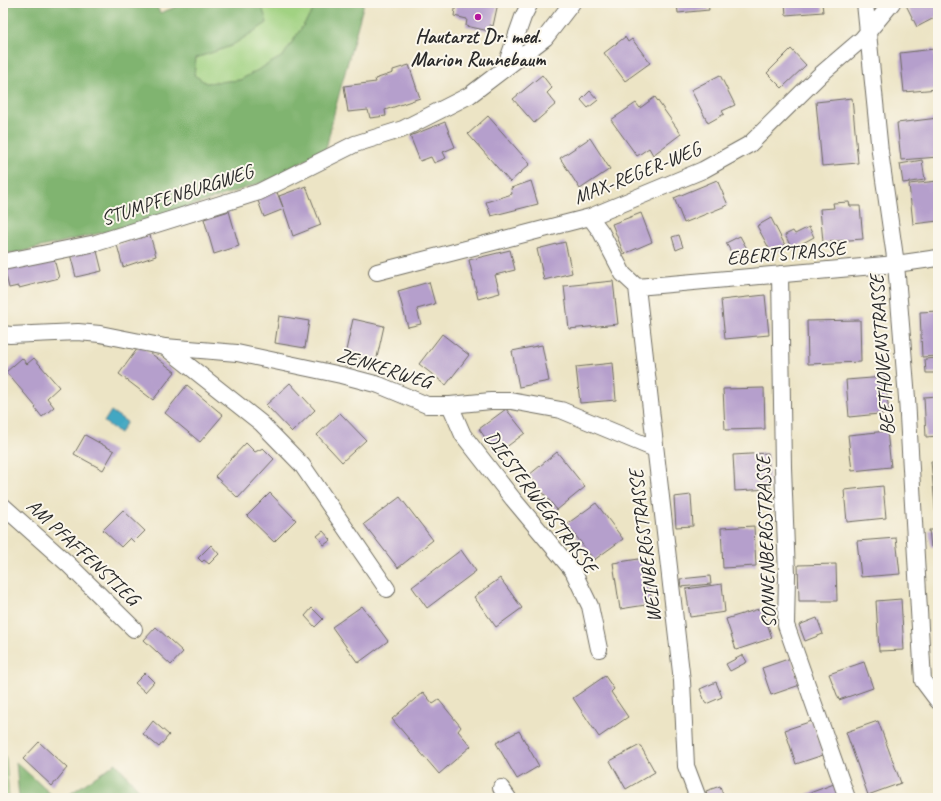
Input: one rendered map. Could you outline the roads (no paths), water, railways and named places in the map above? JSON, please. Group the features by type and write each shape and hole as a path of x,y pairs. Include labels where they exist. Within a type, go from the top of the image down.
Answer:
{"street":[{"path":"505,68 523,17 530,3"},
{"name":"STUMPFENBURGWEG","path":"3,262 96,243 259,192 355,144 403,128 470,95 545,38 572,3"},
{"name":"BEETHOVENSTRASSE","path":"865,3 880,152 896,264 908,398 923,681 938,701"},
{"name":"MAX-REGER-WEG","path":"377,272 590,217 703,170 750,144 820,75 862,39 892,3"},
{"path":"590,217 601,232 623,274 637,287"},
{"name":"EBERTSTRASSE","path":"637,287 896,264 938,258"},
{"name":"SONNENBERGSTRASSE","path":"780,274 783,459 787,575 786,625 847,798"},
{"name":"WEINBERGSTRASSE","path":"637,287 682,681 686,766 698,798"},
{"name":"ZENKERWEG","path":"3,334 78,332 100,334 166,347 237,353 341,375 379,385 427,405 510,401 562,410 655,449"},
{"name":"ZENKERWEG","path":"166,347 261,423 302,465 387,589"},
{"name":"DIESTERWEGSTRASSE","path":"450,405 463,434 513,499 573,571 590,606 600,649"},
{"name":"AM PFAFFENSTIEG","path":"3,506 68,564 134,630"}],"water":[{"path":"111,411 127,422 120,433 104,422"}],"place":[{"name":"Hautarzt Dr. med. Marion Runnebaum","path":"478,17"}]}
